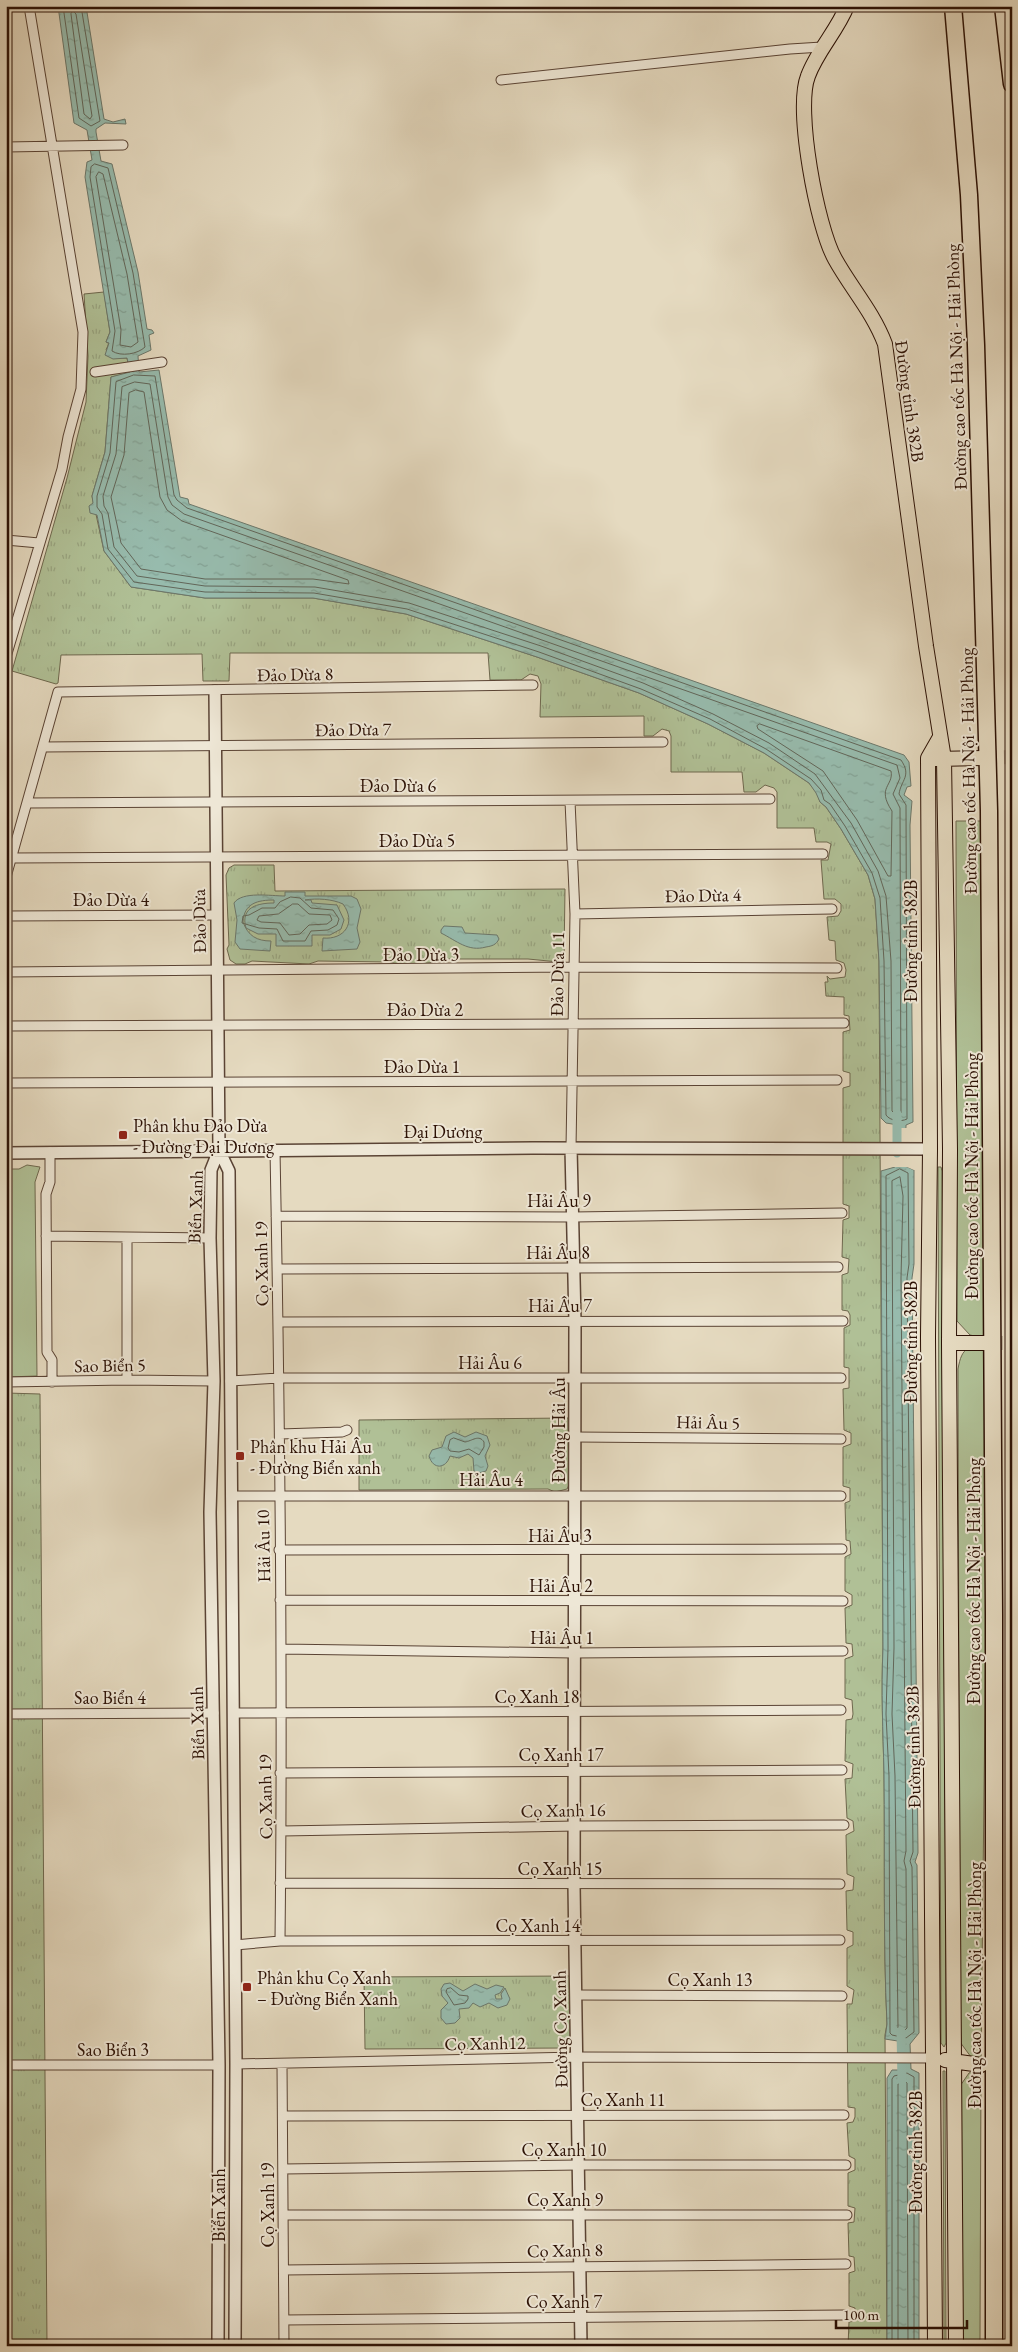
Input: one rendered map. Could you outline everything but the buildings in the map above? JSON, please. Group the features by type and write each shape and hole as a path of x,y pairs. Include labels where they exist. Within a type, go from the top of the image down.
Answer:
{"highway":[{"name":"Đường cao tốc Hà Nội - Hải Phòng","path":"953,6 969,195 990,811 994,1615 994,2346"},
{"path":"1007,13 1012,84"},
{"path":"985,2346 985,1990 994,1615"}],"main road":[{"name":"Đường tỉnh 382B","path":"847,6 822,47 807,78 804,110 808,153 816,205 834,257 876,321 885,344 924,636 944,759 950,1149 949,1344 956,2346"},
{"path":"940,737 928,758 983,758"},
{"name":"Đường tỉnh 382B","path":"928,758 930,1149 928,1337 935,2346"},
{"path":"930,1149 950,1149"},
{"path":"949,1344 989,1343"},
{"path":"934,2058 953,2063 981,2065"}],"street":[{"path":"6,657 62,469 68,437 82,390 83,332 50,148 29,6"},
{"path":"501,80 822,47"},
{"path":"6,147 50,148 123,145"},
{"path":"95,372 162,362"},
{"path":"6,540 39,543"},
{"name":"Đảo Dừa 8","path":"43,748 58,692 533,685"},
{"name":"Đảo Dừa","path":"215,691 219,1150"},
{"name":"Đảo Dừa 7","path":"43,748 663,742"},
{"path":"6,877 43,748"},
{"name":"Đảo Dừa 6","path":"27,803 770,799"},
{"name":"Đảo Dừa 11","path":"570,800 575,914 571,1148"},
{"name":"Đảo Dừa 5","path":"12,858 823,854"},
{"name":"Đảo Dừa 4","path":"575,914 832,909"},
{"name":"Đảo Dừa 4","path":"6,916 216,915"},
{"name":"Đảo Dừa 3","path":"6,972 217,972 574,967 837,968"},
{"name":"Đảo Dừa 2","path":"6,1026 844,1023"},
{"name":"Đảo Dừa 1","path":"6,1083 218,1084 837,1080"},
{"name":"Đại Dương","path":"6,1153 571,1148 930,1149"},
{"name":"Đường Hải Âu","path":"571,1148 576,1495 574,1713"},
{"name":"Biển Xanh","path":"218,2346 219,2065 210,1512 214,1381 210,1238 211,1170 219,1150"},
{"name":"Biển Xanh","path":"219,1150 229,1171 236,2064 235,2346"},
{"name":"Cọ Xanh 19","path":"275,1150 279,1378"},
{"path":"50,1152 50,1182 46,1194 47,1352 52,1360 52,1382"},
{"name":"Hải Âu 9","path":"276,1216 573,1217 842,1212"},
{"path":"46,1236 210,1238"},
{"path":"127,1237 127,1380"},
{"name":"Hải Âu 8","path":"278,1269 838,1267"},
{"name":"Hải Âu 7","path":"278,1322 843,1321"},
{"name":"Hải Âu 6","path":"230,1382 279,1378 841,1378"},
{"name":"Hải Âu 10","path":"279,1378 280,1713"},
{"path":"214,1381 230,1382"},
{"name":"Sao Biển 5","path":"6,1382 214,1381"},
{"path":"280,1434 342,1432 347,1430"},
{"name":"Hải Âu 5","path":"575,1437 841,1439"},
{"name":"Hải Âu 4","path":"231,1496 841,1496"},
{"name":"Hải Âu 3","path":"279,1550 574,1551 842,1549"},
{"name":"Hải Âu 2","path":"280,1600 843,1601"},
{"name":"Hải Âu 1","path":"281,1649 574,1653 843,1651"},
{"name":"Cọ Xanh 18","path":"233,1713 574,1713 841,1710"},
{"path":"214,1713 233,1713"},
{"name":"Sao Biển 4","path":"6,1714 214,1713"},
{"name":"Cọ Xanh 19","path":"280,1713 282,1831 280,1941"},
{"name":"Đường Cọ Xanh","path":"574,1713 576,1770 574,1885 581,2346"},
{"name":"Cọ Xanh 17","path":"280,1773 842,1770"},
{"name":"Cọ Xanh 16","path":"282,1831 576,1826 844,1825"},
{"name":"Cọ Xanh 15","path":"280,1883 840,1884"},
{"name":"Cọ Xanh 14","path":"235,1945 280,1941 840,1940"},
{"name":"Cọ Xanh 13","path":"577,1995 842,1996"},
{"name":"Cọ Xanh12","path":"236,2064 578,2057 934,2058"},
{"path":"219,2065 236,2064"},
{"name":"Cọ Xanh 19","path":"282,2064 284,2346"},
{"name":"Sao Biển 3","path":"6,2065 219,2065"},
{"name":"Cọ Xanh 11","path":"283,2116 844,2115"},
{"name":"Cọ Xanh 10","path":"283,2169 579,2165 846,2165"},
{"name":"Cọ Xanh 9","path":"283,2215 848,2215"},
{"name":"Cọ Xanh 8","path":"284,2270 846,2264"},
{"name":"Cọ Xanh 7","path":"284,2320 844,2316"}],"green space":[{"path":"104,292 110,332 106,342 109,343 106,350 113,358 127,358 130,373 111,377 105,452 92,496 104,551 131,587 205,598 313,598 406,614 639,693 708,724 764,753 809,783 817,793 820,802 826,807 841,829 868,875 875,899 879,961 882,1695 887,2024 885,2035 887,2346 848,2346 849,2322 855,2321 855,2308 849,2306 849,2273 855,2271 854,2257 849,2256 848,2223 854,2222 855,2208 848,2206 848,2173 855,2170 855,2159 849,2156 847,2123 853,2122 855,2108 848,2107 847,2004 852,2004 854,1990 847,1986 847,1948 853,1945 853,1932 847,1930 846,1891 853,1890 854,1877 847,1874 846,1835 854,1831 853,1821 847,1818 845,1779 852,1778 853,1764 845,1761 846,1720 852,1719 853,1714 852,1700 845,1698 845,1659 853,1656 852,1644 846,1643 845,1608 852,1605 852,1595 845,1591 845,1557 851,1554 850,1541 846,1540 845,1503 850,1501 850,1488 843,1486 843,1447 851,1444 851,1433 844,1430 843,1389 849,1388 849,1368 844,1367 844,1328 850,1325 850,1315 848,1311 842,1310 842,1275 848,1273 849,1259 842,1257 843,1220 849,1218 849,1206 843,1204 843,1088 850,1086 850,1073 843,1071 843,1032 850,1030 849,1016 844,1015 844,997 826,996 825,982 828,982 827,976 830,979 845,977 846,970 844,963 836,960 835,941 829,940 827,917 838,916 841,911 841,904 835,899 824,899 821,860 828,860 831,844 816,842 814,828 777,828 777,792 774,788 765,785 756,792 744,792 742,772 671,772 671,736 669,731 662,729 653,736 644,736 644,716 540,717 541,684 538,676 530,674 521,680 490,680 488,653 230,653 229,681 203,681 202,654 61,655 58,683 56,684 12,671 67,478 86,402 88,356 84,294"},
{"path":"956,821 987,821 989,1339 970,1335 957,1321"},
{"path":"234,865 274,865 275,891 565,889 564,959 559,962 528,959 441,959 429,963 415,964 318,961 309,964 252,961 245,964 236,964 230,960 227,949 229,945 226,875 229,868"},
{"path":"27,1165 40,1167 35,1182 37,1376 6,1377 6,1169 19,1169"},
{"path":"938,1167 941,1167 942,1171 946,2043 944,2047 941,2043"},
{"path":"989,1346 981,2062 971,2057 960,2042 958,1369 962,1356 967,1349"},
{"path":"6,1393 40,1394 47,2346 6,2346"},
{"path":"568,1418 569,1485 567,1489 555,1492 548,1489 359,1490 359,1420"},
{"path":"570,1976 571,2043 567,2048 365,2049 364,1977"},
{"path":"981,2067 980,2339 979,2346 960,2346 960,2086 969,2073"},
{"path":"943,2071 945,2071 946,2346 944,2346"}],"water":[{"path":"58,6 86,6 104,119 113,122 125,119 126,124 105,123 96,129 96,132 101,161 112,164 138,272 147,329 152,330 154,333 149,335 151,350 138,356 139,372 159,370 180,497 188,499 189,504 904,755 909,762 911,786 907,787 904,795 912,801 910,825 913,1122 906,1125 905,1166 914,1170 914,1264 912,1278 918,1853 915,1862 917,1865 919,2033 910,2044 911,2069 919,2073 919,2346 887,2346 887,2078 892,2070 903,2070 904,2042 885,2039 887,2024 882,1695 881,1171 895,1167 898,1125 886,1123 881,1118 879,961 875,899 868,875 841,829 826,807 820,802 809,783 764,753 708,724 639,693 406,614 313,598 205,598 131,587 104,551 97,515 90,513 89,506 93,503 92,496 105,452 111,377 130,372 127,358 113,359 105,355 109,343 106,342 110,332 85,177 87,162 92,160 87,130 74,123"},
{"path":"285,892 305,892 305,896 351,896 357,899 361,909 357,928 360,942 357,949 322,951 323,938 330,938 342,933 346,929 349,918 343,904 319,899 305,900 311,900 312,903 337,905 344,920 341,929 330,935 312,935 312,946 276,946 276,934 258,934 246,928 245,921 248,911 257,905 274,903 274,900 257,902 246,911 243,922 245,927 250,934 254,937 271,941 270,951 240,949 235,942 237,920 234,903 243,897 257,895 285,896"},
{"path":"444,926 462,927 465,933 497,935 499,939 490,946 480,948 468,947 441,933"},
{"path":"454,1432 465,1437 476,1432 487,1436 490,1445 485,1456 488,1466 486,1471 479,1473 474,1471 473,1458 468,1454 459,1458 450,1456 443,1465 436,1466 433,1464 429,1456 432,1450 442,1447 446,1436"},
{"path":"450,1983 463,1991 475,1984 487,1989 496,1985 504,1987 500,1993 495,1995 496,1999 502,1999 501,1994 505,1988 510,1999 507,2005 498,2008 489,2003 480,2007 473,2003 469,2008 459,2009 460,2018 455,2023 446,2024 441,2018 441,2010 448,2003 442,1996 441,1989 444,1984"}],"pier":[{"path":"896,1128 908,1128 907,1164 914,1167 914,1170 907,1167 883,1167 893,1165"}],"waterway":[{"path":"897,1114 897,1153"},
{"path":"901,2031 902,2081"}],"tunnel":[{"path":"983,758 1012,757"},
{"path":"989,1343 1012,1343"},
{"path":"985,2065 1012,2065"}],"place":[{"name":"Phân khu Đảo Dừa - Đường Đại Dương","path":"123,1135"},
{"name":"Phân khu Hải Âu - Đường Biển xanh","path":"240,1456"},
{"name":"Phân khu Cọ Xanh – Đường Biển Xanh","path":"247,1987"}]}
